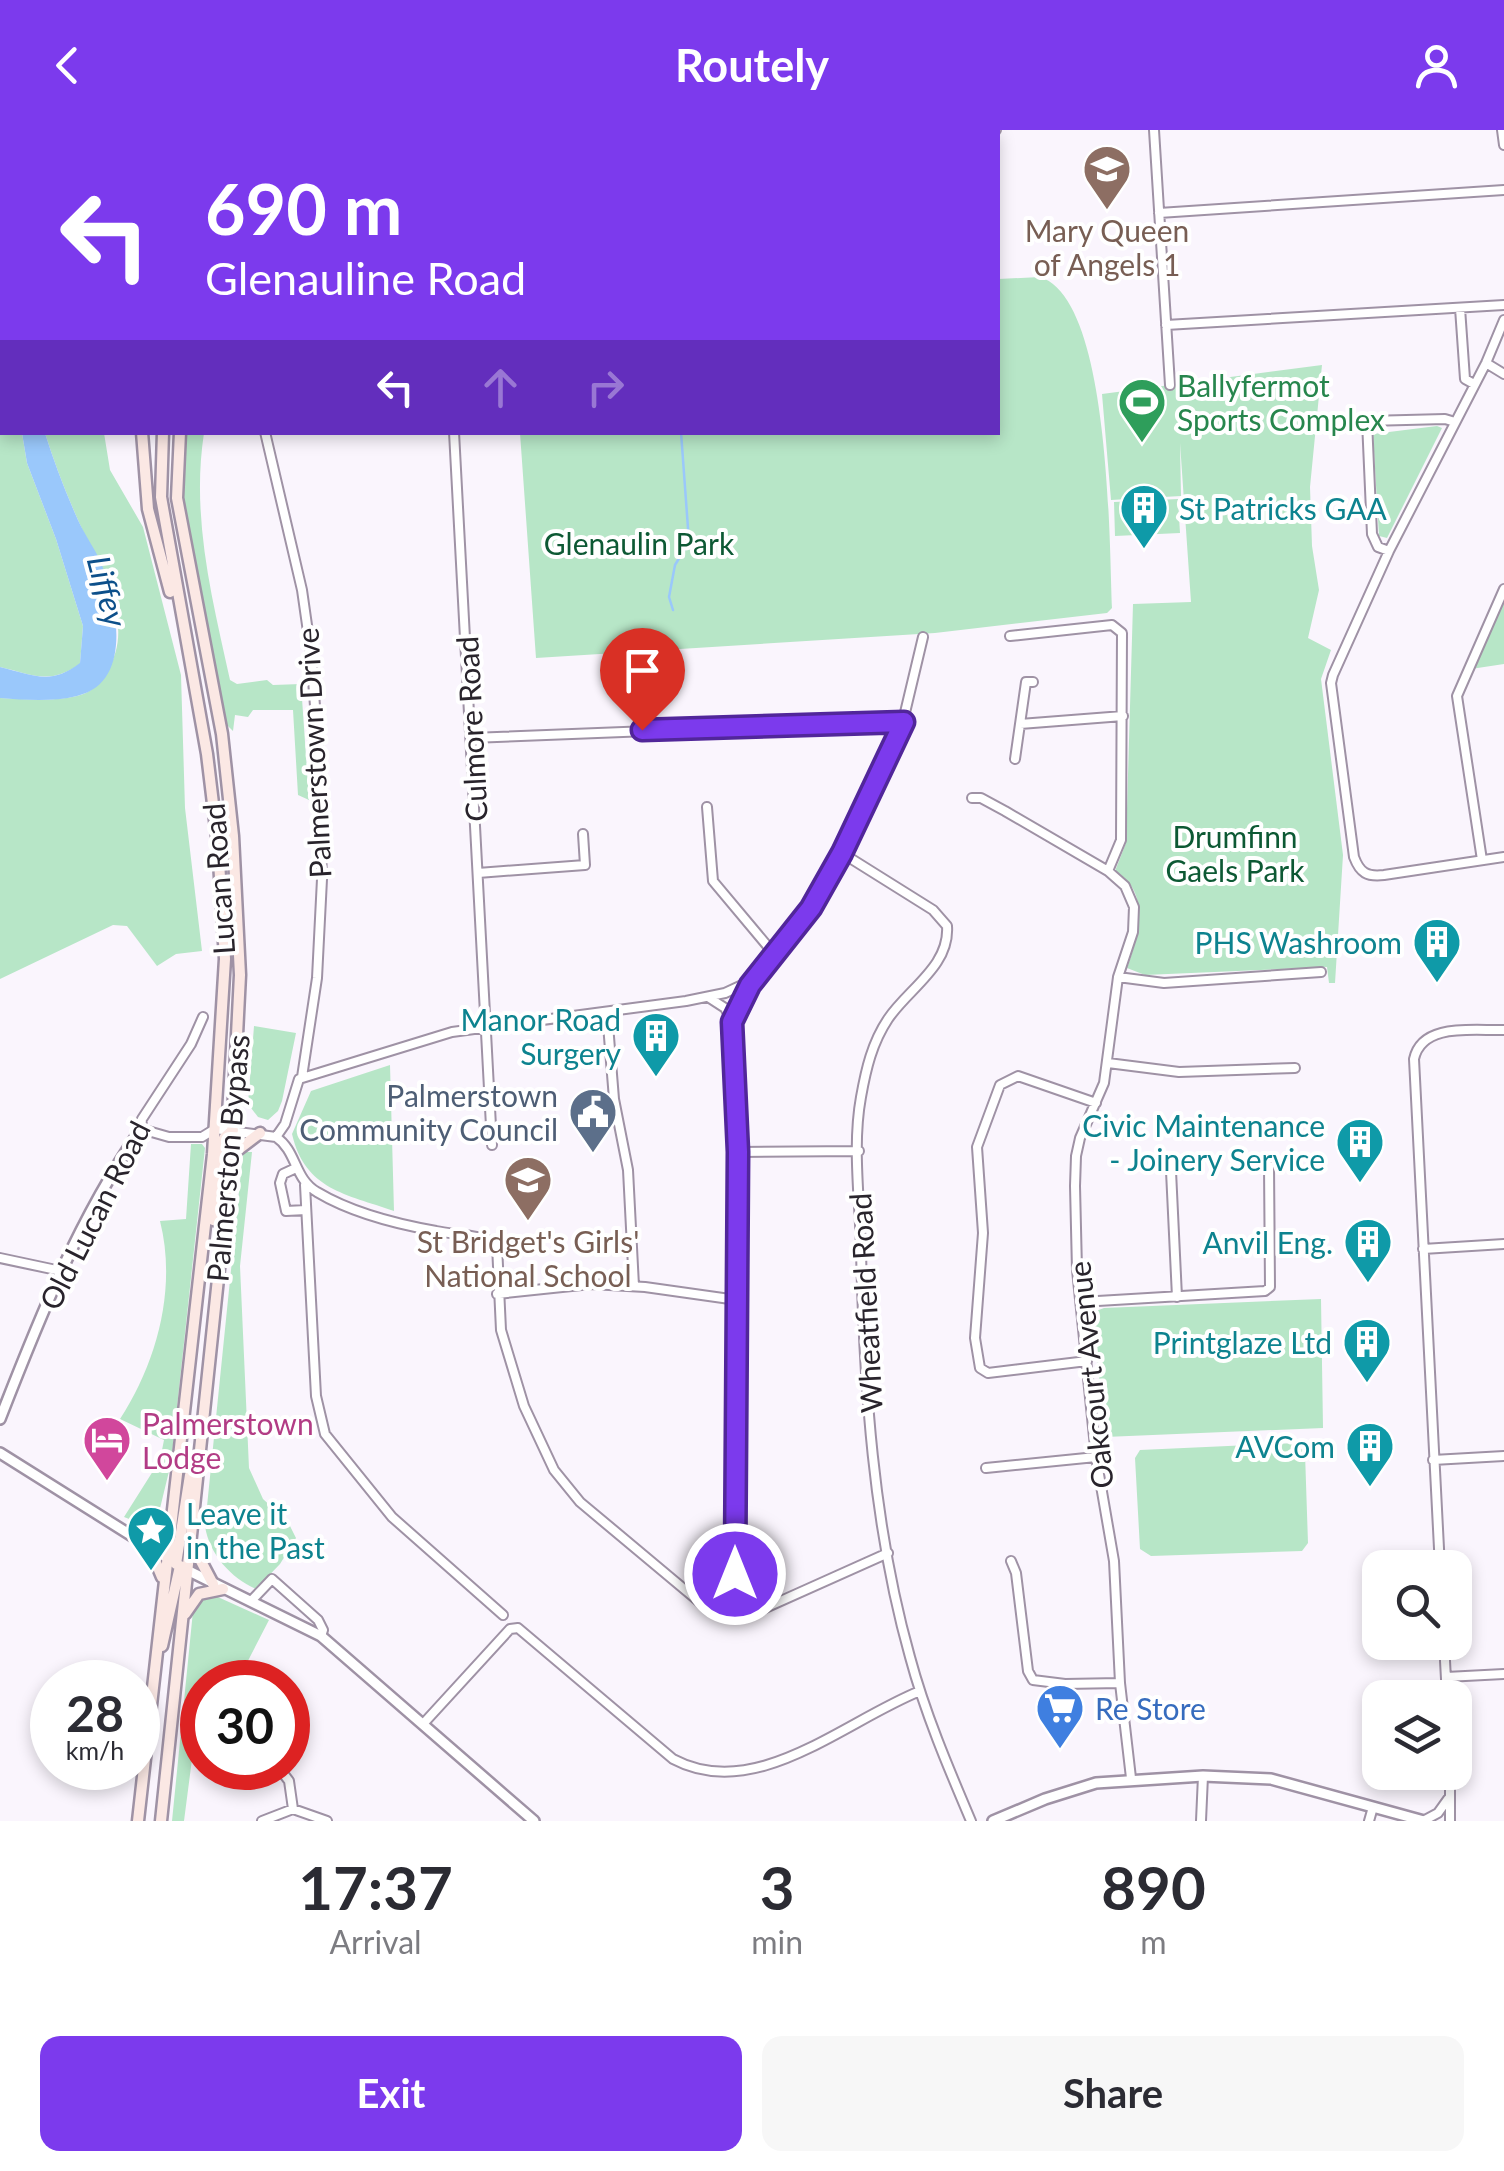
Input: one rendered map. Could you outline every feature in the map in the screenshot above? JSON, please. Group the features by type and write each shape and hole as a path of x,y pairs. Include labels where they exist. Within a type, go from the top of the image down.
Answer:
{"main road":[{"path":"142,435 148,509 183,631"},
{"path":"163,435 161,497 183,631"},
{"name":"Palmerston Bypass","path":"155,1660 164,1588 190,1538 231,1154 240,975 229,794 215,687 178,498 180,435"},
{"name":"Lucan Road","path":"183,631 207,754 218,846 225,959 215,1129"},
{"path":"219,1062 229,1066 238,1052"},
{"name":"Palmerston Bypass","path":"161,1821 182,1621 172,1527 215,1129"},
{"path":"202,1259 212,1224 224,1138 233,1130"},
{"path":"231,1154 260,1133"},
{"path":"158,1660 202,1420"},
{"path":"164,1588 159,1566 146,1544 172,1527"},
{"path":"182,1621 199,1594 218,1586 199,1563 190,1538"},
{"name":"Palmerston Bypass","path":"138,1821 141,1790"}],"street":[{"path":"1154,130 1170,385"},
{"path":"1502,130 1504,146"},
{"path":"1159,213 1504,190"},
{"path":"1166,325 1504,306"},
{"path":"1460,308 1465,379 1474,384"},
{"path":"1504,320 1486,363 1389,550 1331,683 1358,866 1371,877 1504,857"},
{"path":"1486,363 1504,374"},
{"path":"1317,425 1446,418 1455,422"},
{"path":"1368,421 1372,534 1378,547 1389,550"},
{"name":"Palmerstown Drive","path":"266,435 302,590 316,713 322,879 317,978 302,1077 285,1124 276,1137"},
{"name":"Culmore Road","path":"454,435 492,1145"},
{"path":"1482,860 1457,696 1504,588"},
{"path":"972,798 981,798 1108,871 1121,840 1122,633 1118,628 1095,626 1010,636"},
{"path":"732,1022 753,980 811,908 842,853 904,722 924,637"},
{"path":"1015,758 1026,682 1034,682"},
{"path":"1020,724 1123,716"},
{"path":"471,738 904,722"},
{"path":"707,807 712,881 774,955"},
{"path":"478,873 585,864 583,834"},
{"name":"Wheatfield Road","path":"842,853 932,910 947,926 942,958 889,1017 874,1043 860,1104 858,1150 865,1356 888,1553 920,1691 971,1821"},
{"name":"Oakcourt Avenue","path":"1108,871 1125,886 1134,907 1133,932 1118,976 1108,1063 1076,1156 1075,1220 1096,1457 1114,1561 1120,1683 1132,1778"},
{"path":"1118,976 1164,983 1321,972"},
{"path":"302,1077 437,1036 707,997 753,980"},
{"path":"707,997 724,1008 732,1022 738,1152 735,1618"},
{"path":"607,1012 614,1099 628,1170 634,1286"},
{"name":"Old Lucan Road","path":"0,1419 61,1271 102,1191 203,1018"},
{"path":"1439,1550 1415,1052 1426,1037 1437,1033 1504,1030"},
{"path":"1108,1063 1179,1072 1295,1068"},
{"path":"1087,1361 988,1372 980,1368 975,1338 983,1233 976,1160 996,1094 1008,1080 1018,1076 1096,1103"},
{"path":"141,1129 176,1138 202,1137 215,1129 276,1137 286,1146 306,1184 324,1196 382,1218 496,1245 500,1330 538,1440 566,1488 702,1604 735,1618 888,1553"},
{"path":"738,1152 858,1150"},
{"path":"1081,1302 1265,1291 1270,1287 1269,1166"},
{"path":"296,1168 283,1174 280,1183 286,1211 306,1210"},
{"path":"1171,1171 1178,1297"},
{"path":"306,1184 316,1396 325,1434 392,1517 503,1615"},
{"path":"1423,1249 1504,1244"},
{"path":"0,1258 61,1271"},
{"path":"497,1294 591,1284 737,1300"},
{"path":"0,1454 178,1564 321,1636 534,1821"},
{"path":"1433,1460 1504,1456"},
{"path":"986,1468 1096,1457"},
{"path":"1011,1561 1016,1573 1028,1671 1034,1680 1076,1685 1120,1683"},
{"path":"250,1601 272,1580 318,1620 323,1630 321,1636"},
{"path":"424,1724 510,1628 535,1640 673,1758 713,1774 746,1772 776,1762 920,1691"},
{"path":"1445,1660 1446,1678 1504,1674"},
{"path":"1201,1821 1203,1776"},
{"path":"994,1821 1083,1786 1132,1778 1271,1779 1423,1821 1438,1813 1450,1795"},
{"path":"290,1790 293,1808"},
{"path":"1450,1790 1450,1821"},
{"path":"1369,1821 1373,1807"},
{"path":"262,1821 293,1808 328,1821"}],"green space":[{"name":"Glenaulin Park","path":"1040,277 1063,295 1081,329 1102,426 1112,608 1107,613 935,633 536,658 520,435 1000,435 1000,279"},
{"name":"Drumfinn Gaels Park","path":"1322,365 1310,487 1312,546 1319,590 1308,638 1331,650 1321,679 1343,855 1335,983 1329,983 1327,967 1145,975 1127,968 1138,928 1138,902 1134,890 1115,871 1126,843 1133,604 1191,602 1180,443 1181,496 1111,500 1102,394"},
{"path":"1442,428 1387,538 1379,536 1373,434"},
{"path":"0,435 22,435 27,463 83,626 80,664 50,676 0,667"},
{"path":"46,435 104,435 110,470 143,527 181,675 185,808 202,951 176,954 157,966 127,926 113,925 0,979 0,698 58,699 86,693 106,672 115,654 118,635 112,595"},
{"path":"185,435 204,435 202,526 210,588 230,680 237,684 267,680 273,685 301,684 309,800 298,795 293,710 253,710 248,717 235,715 233,731 224,722 181,497"},
{"path":"1178,499 1180,533 1115,536 1114,502"},
{"path":"1504,601 1504,664 1471,669"},
{"path":"254,1026 296,1033 282,1101 268,1120 258,1117 248,1104"},
{"path":"390,1065 394,1211 344,1194 317,1178 298,1153 292,1134 311,1091"},
{"path":"191,1144 202,1144 205,1148 171,1463 155,1529 124,1517 160,1460 164,1440 120,1419 144,1373 160,1324 166,1272 160,1221 186,1219"},
{"path":"243,1152 252,1152 240,1266 249,1468 263,1499 288,1522 296,1538 280,1564 256,1589 223,1564 211,1546 205,1526"},
{"path":"1321,1299 1323,1428 1105,1437 1093,1316 1096,1311"},
{"path":"1296,1443 1305,1453 1308,1543 1302,1551 1151,1556 1140,1549 1135,1458 1140,1450"},
{"path":"209,1593 269,1620 248,1660 188,1660 193,1611 198,1599"},
{"path":"180,1741 180,1790 188,1790 184,1821 172,1821"}],"water":[{"name":"Liffey","path":"22,435 46,435 113,602 116,641 107,676 95,688 68,698 0,698 0,667 50,676 80,663 83,626 27,463"}],"waterway":[{"path":"673,610 669,597 675,565 689,542 681,435"}],"place":[{"name":"Mary Queen of Angels 1","path":"1107,212"},
{"name":"Ballyfermot Sports Complex","path":"1142,444"},
{"name":"St Patricks GAA","path":"1144,550"},
{"name":"PHS Washroom","path":"1437,984"},
{"name":"Manor Road Surgery","path":"656,1078"},
{"name":"Palmerstown Community Council","path":"593,1154"},
{"name":"Civic Maintenance - Joinery Service","path":"1360,1184"},
{"name":"St Bridget's Girls' National School","path":"528,1222"},
{"name":"Anvil Eng.","path":"1368,1284"},
{"name":"Printglaze Ltd","path":"1367,1384"},
{"name":"Palmerstown Lodge","path":"107,1482"},
{"name":"AVCom","path":"1370,1488"},
{"name":"Leave it in the Past","path":"151,1572"},
{"name":"Re Store","path":"1060,1750"}],"route":[{"path":"642,730 904,722 874,791 811,908 750,985 732,1022 738,1152 735,1574"}]}
